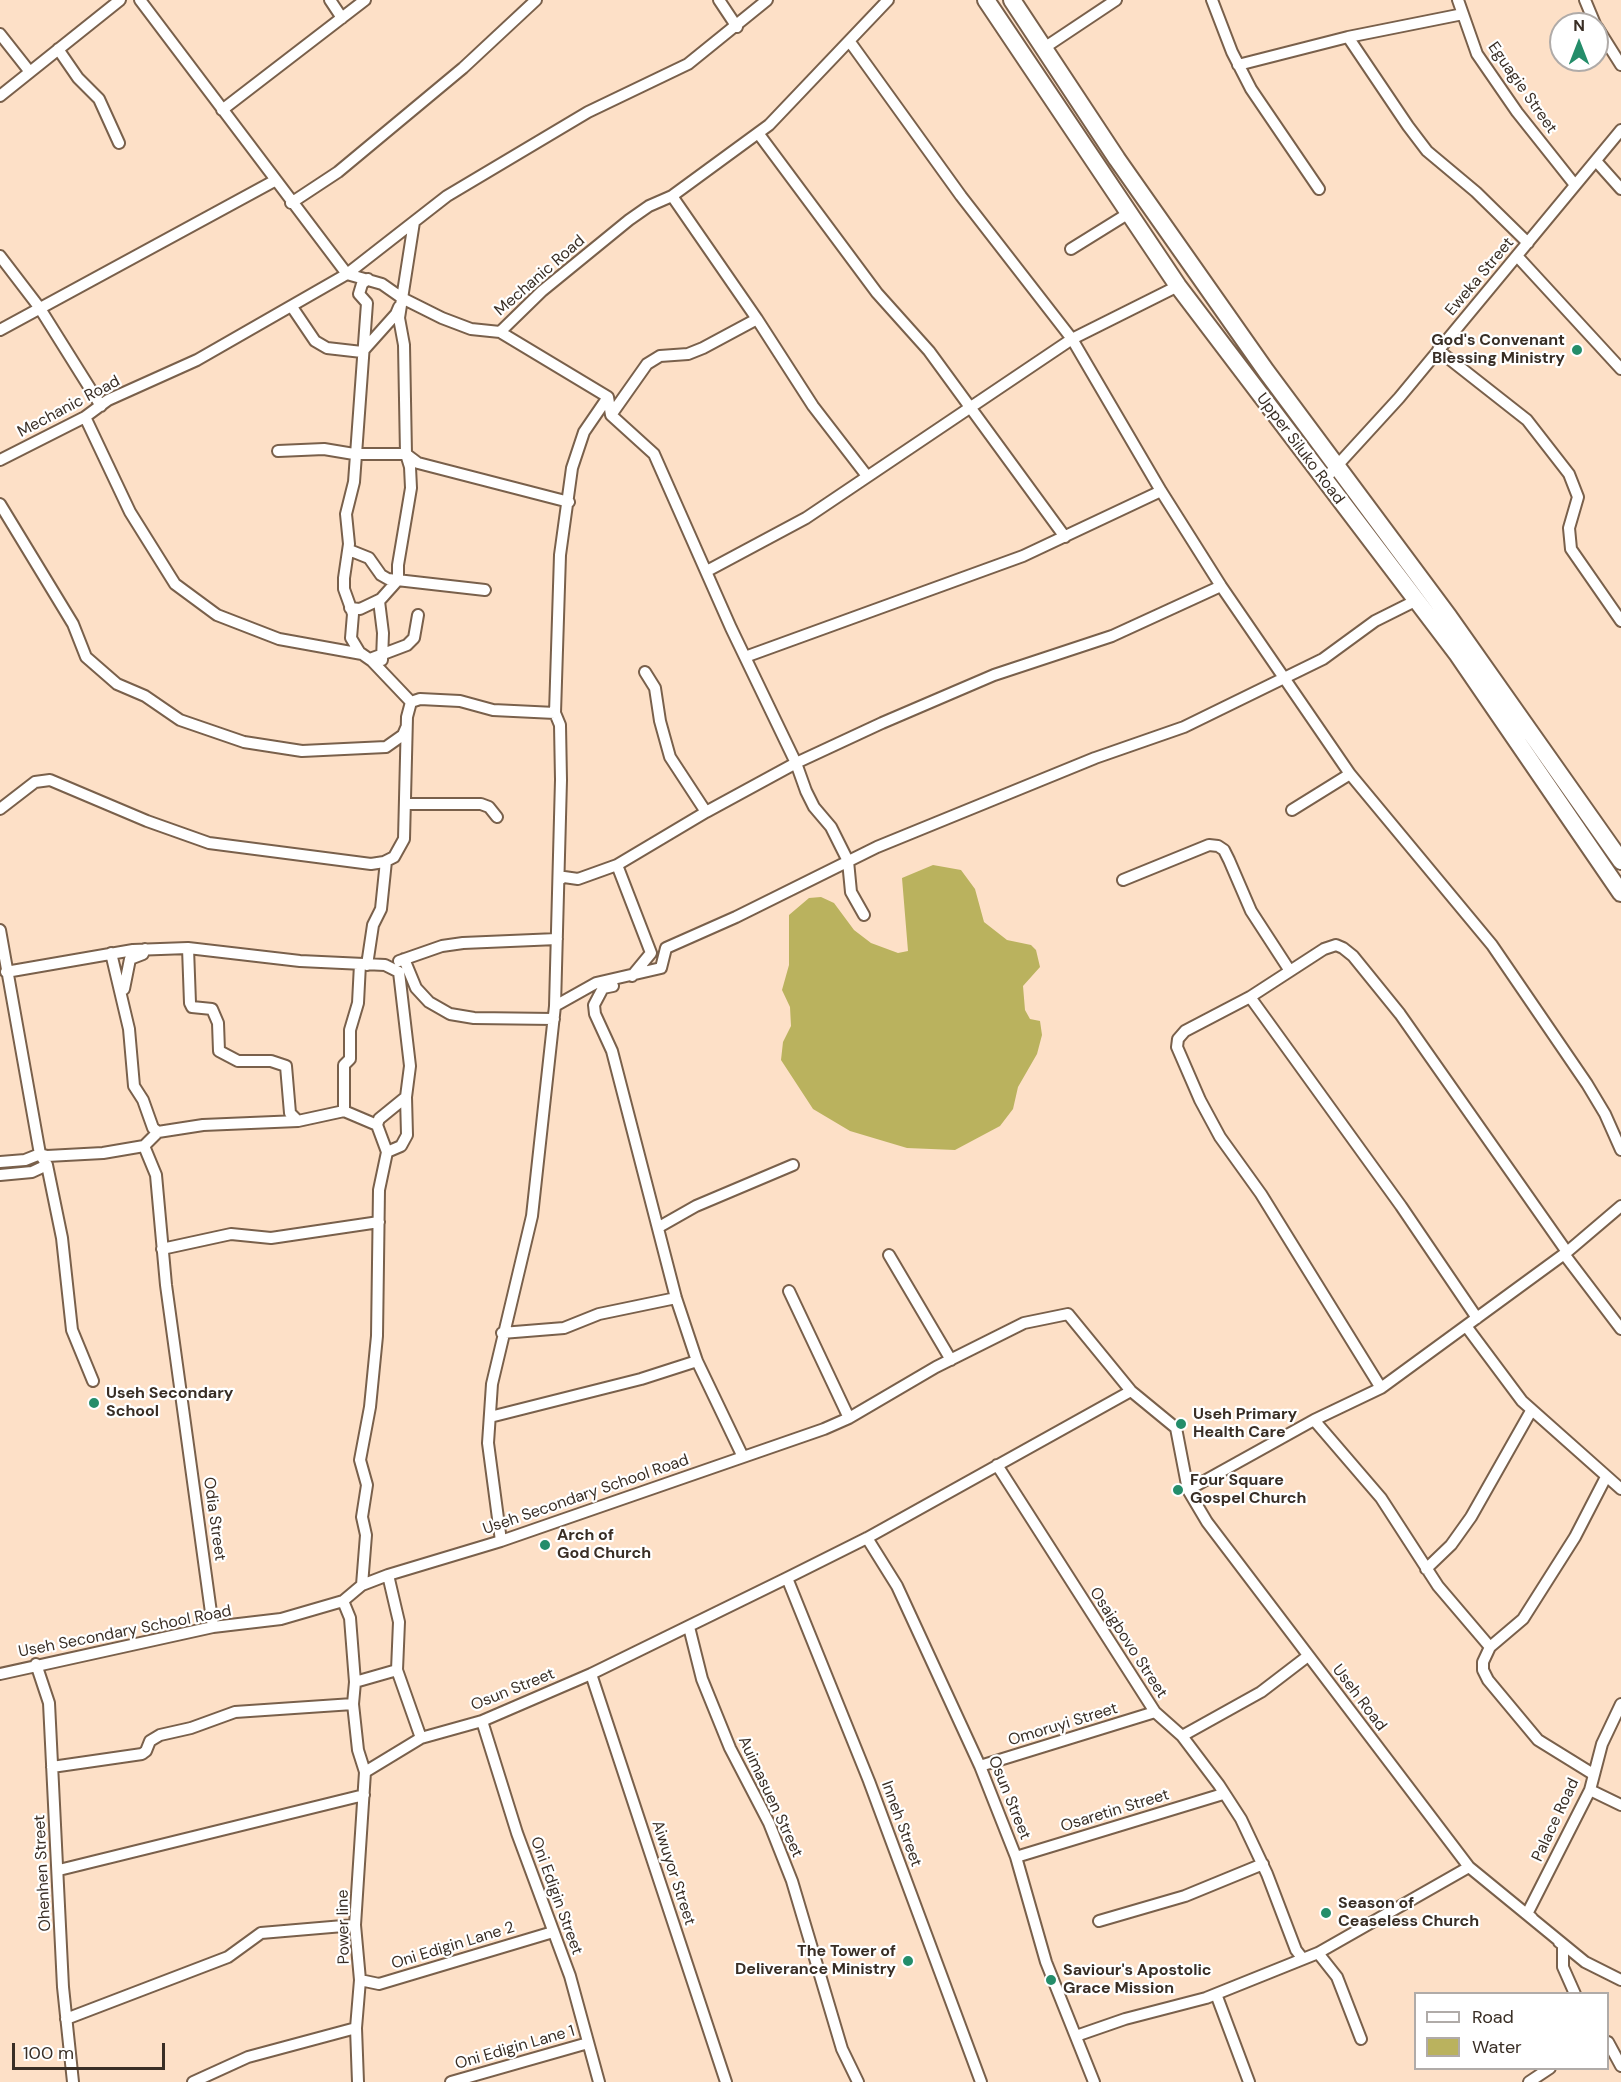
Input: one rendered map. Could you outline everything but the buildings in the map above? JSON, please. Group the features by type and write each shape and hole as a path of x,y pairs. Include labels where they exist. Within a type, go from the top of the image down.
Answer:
{"main road":[{"name":"Upper Siluko Road","path":"986,0 1178,286 1323,481 1417,600 1496,710 1621,893"},
{"name":"Upper Siluko Road","path":"1012,0 1117,159 1337,468 1449,617 1621,861"}],"street":[{"path":"0,96 120,0"},
{"path":"140,0 291,203 347,274 447,196 588,112 688,64 737,27 767,0"},
{"path":"330,0 342,18"},
{"path":"222,110 365,0"},
{"path":"291,203 338,172 463,68 536,0"},
{"path":"720,0 737,27"},
{"name":"Mechanic Road","path":"1,458 197,360 347,274 382,284 402,298 471,328 500,332 542,291 629,220 649,206 672,196 758,133 850,42 888,0"},
{"path":"1044,48 1116,0"},
{"path":"1212,0 1238,65 1319,189"},
{"name":"Eguagie Street","path":"1458,0 1477,54 1517,112 1575,185"},
{"path":"1238,65 1348,37 1463,14"},
{"path":"0,34 30,72"},
{"path":"1348,37 1408,126 1428,151 1476,192 1528,243"},
{"path":"850,42 961,196 1072,339 1161,491 1221,586 1350,774 1492,945 1587,1084 1605,1114 1621,1150"},
{"path":"1609,46 1621,65"},
{"path":"58,49 78,78 99,99 120,143"},
{"name":"Eweka Street","path":"1337,468 1621,130"},
{"path":"758,133 878,293 929,351 972,407 1065,537"},
{"path":"1596,161 1621,189"},
{"path":"0,330 39,307 199,224 276,180"},
{"path":"672,196 757,319 813,406 867,476"},
{"path":"1071,249 1129,213"},
{"path":"350,608 360,609 379,601 397,581 411,489 410,467 406,454 404,345 399,318 415,222"},
{"path":"0,256 39,307 101,406"},
{"path":"1517,256 1621,369"},
{"path":"368,279 362,284 359,294 367,303 354,454 354,482 346,514 349,550 344,589 353,624 351,638 365,656 411,702"},
{"path":"707,571 806,518 1072,339 1178,286"},
{"path":"362,352 396,314 402,298"},
{"path":"292,307 315,341 327,348 362,352"},
{"path":"611,415 647,364 660,356 688,354 703,348 757,319"},
{"path":"500,332 608,397 611,415 654,454 814,807 831,827 848,861 851,892 864,915"},
{"path":"1438,350 1527,420 1569,474 1578,497 1569,528 1571,549 1621,621"},
{"path":"501,1540 489,1455 492,1384 502,1333 532,1216 555,1006 561,746 560,725 555,713 560,555 572,468 584,432 608,397"},
{"path":"85,417 130,512 175,584 217,615 279,639 365,656 383,654 407,645 414,638 418,615"},
{"path":"278,451 324,449 354,454 406,454 418,463 569,502"},
{"path":"1323,481 1337,468"},
{"path":"745,657 1023,556 1161,491"},
{"path":"0,504 73,624 86,657 117,684 145,696 180,720 244,742 302,751 386,747 403,735 406,728"},
{"path":"349,550 369,558 381,575 397,581 485,590"},
{"path":"559,893 578,879 617,865 706,812 796,763 984,680 1112,636 1221,586"},
{"path":"555,1006 596,983 661,968 666,948 736,917 878,847 1095,759 1184,727 1323,659 1375,621 1417,600"},
{"path":"379,601 383,654 380,669"},
{"path":"645,672 655,688 660,721 670,757 706,812"},
{"path":"0,809 34,782 50,780 147,821 208,843 370,864 394,857 404,838 406,728 407,709 411,702 420,699 460,700 493,710 555,713"},
{"path":"1292,810 1350,774"},
{"path":"405,804 481,804 489,807 497,817"},
{"path":"1124,880 1209,845 1224,849 1251,911 1290,971"},
{"path":"344,1111 344,1065 350,1059 350,1030 358,1003 373,925 381,909 386,861"},
{"path":"617,865 651,953 633,975 603,988 594,1005 595,1014 612,1051 676,1298 697,1361 743,1457"},
{"path":"559,880 564,877 578,879"},
{"path":"0,930 6,972 26,1063 40,1154 47,1165 63,1238 72,1330 93,1381"},
{"path":"6,972 111,953 188,948 300,961 385,965 442,946 557,939"},
{"path":"1381,1388 1261,1194 1220,1137 1200,1100 1177,1047 1178,1039 1185,1031 1250,997 1324,949 1336,945 1353,956 1400,1014 1565,1253 1621,1329"},
{"path":"188,948 190,1003 192,1007 212,1009 218,1023 219,1051 238,1061 271,1061 286,1066 290,1113 298,1120"},
{"path":"122,1000 127,965 130,959 143,954 145,949"},
{"path":"111,953 131,1042 134,1086 143,1100 153,1128 158,1132"},
{"path":"404,959 416,988 429,1002 450,1014 474,1018 554,1019"},
{"path":"385,965 399,972 410,1066 406,1097 407,1135 401,1146 387,1152"},
{"path":"1250,997 1401,1206 1477,1318"},
{"path":"362,1585 366,1535 362,1517 366,1485 360,1460 370,1407 378,1336 379,1190 387,1152 378,1125 379,1119 406,1097"},
{"path":"0,1162 25,1160 40,1154 103,1153 144,1146 158,1132 203,1125 298,1120 344,1111 378,1125"},
{"name":"Odia Street","path":"144,1146 156,1175 164,1268 213,1627"},
{"path":"0,1175 32,1172 47,1165"},
{"path":"658,1227 696,1206 793,1165"},
{"path":"1188,1490 1314,1420 1381,1388 1565,1253 1621,1206"},
{"path":"162,1249 231,1234 271,1238 379,1222"},
{"path":"164,1268 168,1260 193,1242"},
{"path":"889,1255 951,1360"},
{"path":"789,1291 849,1418"},
{"path":"502,1333 564,1328 599,1314 676,1298"},
{"name":"Useh Secondary School Road","path":"0,1674 36,1664 213,1627 280,1619 343,1601 362,1585 388,1575 501,1540 849,1418 951,1360 1024,1323 1068,1314 1131,1390"},
{"path":"1466,1326 1531,1411 1621,1489"},
{"path":"490,1417 641,1379 697,1361"},
{"name":"Osun Street","path":"365,1772 421,1738 482,1720 591,1674 689,1627 867,1538 1131,1390"},
{"name":"Useh Road","path":"1131,1390 1176,1428 1188,1490 1207,1522 1469,1867 1585,1962 1621,1980"},
{"path":"1426,1569 1451,1545 1471,1517 1531,1411"},
{"path":"1314,1420 1381,1498 1438,1586 1490,1647"},
{"name":"Osaigbovo Street","path":"997,1465 1155,1712 1182,1736 1241,1819 1263,1864 1296,1950 1303,1959"},
{"path":"1593,1774 1538,1740 1488,1680 1483,1670 1483,1662 1490,1647 1523,1619 1575,1537 1606,1476"},
{"name":"Osun Street","path":"867,1538 897,1586 980,1766 1016,1857 1046,1962 1094,2082"},
{"path":"388,1575 399,1622 397,1670 421,1738"},
{"name":"Inneh Street","path":"787,1578 869,1780 981,2082"},
{"name":"Power line","path":"343,1601 351,1618 355,1682 352,1704 358,1750 365,1772 355,1925 360,1980 356,2028 358,2082"},
{"name":"Auimasuen Street","path":"689,1627 702,1679 730,1748 769,1823 792,1881 842,2049 858,2082"},
{"path":"1182,1736 1227,1713 1308,1656"},
{"name":"Ohenhen Street","path":"36,1664 49,1702 66,2019 73,2082"},
{"path":"355,1682 397,1670"},
{"name":"Aiwuyor Street","path":"591,1674 726,2082"},
{"path":"52,1767 142,1754 150,1741 160,1735 191,1728 235,1712 352,1704"},
{"name":"Palace Road","path":"1527,1914 1590,1790 1602,1744 1621,1704"},
{"name":"Omoruyi Street","path":"980,1766 1155,1712"},
{"name":"Oni Edigin Street","path":"482,1720 517,1833 570,1976 599,2082"},
{"path":"1590,1790 1621,1805"},
{"name":"Osaretin Street","path":"1016,1857 1223,1794"},
{"path":"59,1870 364,1795"},
{"path":"1099,1921 1185,1896 1263,1864"},
{"path":"1076,2036 1125,2019 1216,1994 1318,1953 1469,1867"},
{"path":"1527,1914 1563,1945 1563,1967 1574,1992"},
{"path":"66,2019 228,1957 261,1933 355,1925"},
{"name":"Oni Edigin Lane 2","path":"360,1980 379,1984 553,1932"},
{"path":"1318,1953 1337,1977 1361,2039"},
{"path":"1216,1994 1249,2082"},
{"path":"193,2082 248,2057 356,2028"},
{"name":"Oni Edigin Lane 1","path":"451,2082 588,2043"},
{"path":"1609,2044 1621,2066"},
{"path":"1529,2082 1547,2070"}],"water":[{"path":"933,865 961,870 975,889 984,922 1007,940 1031,945 1036,950 1040,967 1023,986 1025,1010 1030,1019 1040,1021 1042,1035 1037,1054 1018,1087 1013,1109 1000,1126 955,1150 907,1148 850,1131 813,1109 781,1060 783,1042 791,1026 790,1007 782,990 789,965 789,915 809,898 821,897 834,903 854,930 871,943 898,953 908,951 902,878"}],"place":[{"name":"God's Convenant Blessing Ministry","path":"1577,350"},
{"name":"Useh Secondary School","path":"94,1403"},
{"name":"Useh Primary Health Care","path":"1181,1424"},
{"name":"Four Square Gospel Church","path":"1178,1490"},
{"name":"Arch of God Church","path":"545,1545"},
{"name":"Season of Ceaseless Church","path":"1326,1913"},
{"name":"The Tower of Deliverance Ministry","path":"908,1961"},
{"name":"Saviour's Apostolic Grace Mission","path":"1051,1980"}]}
